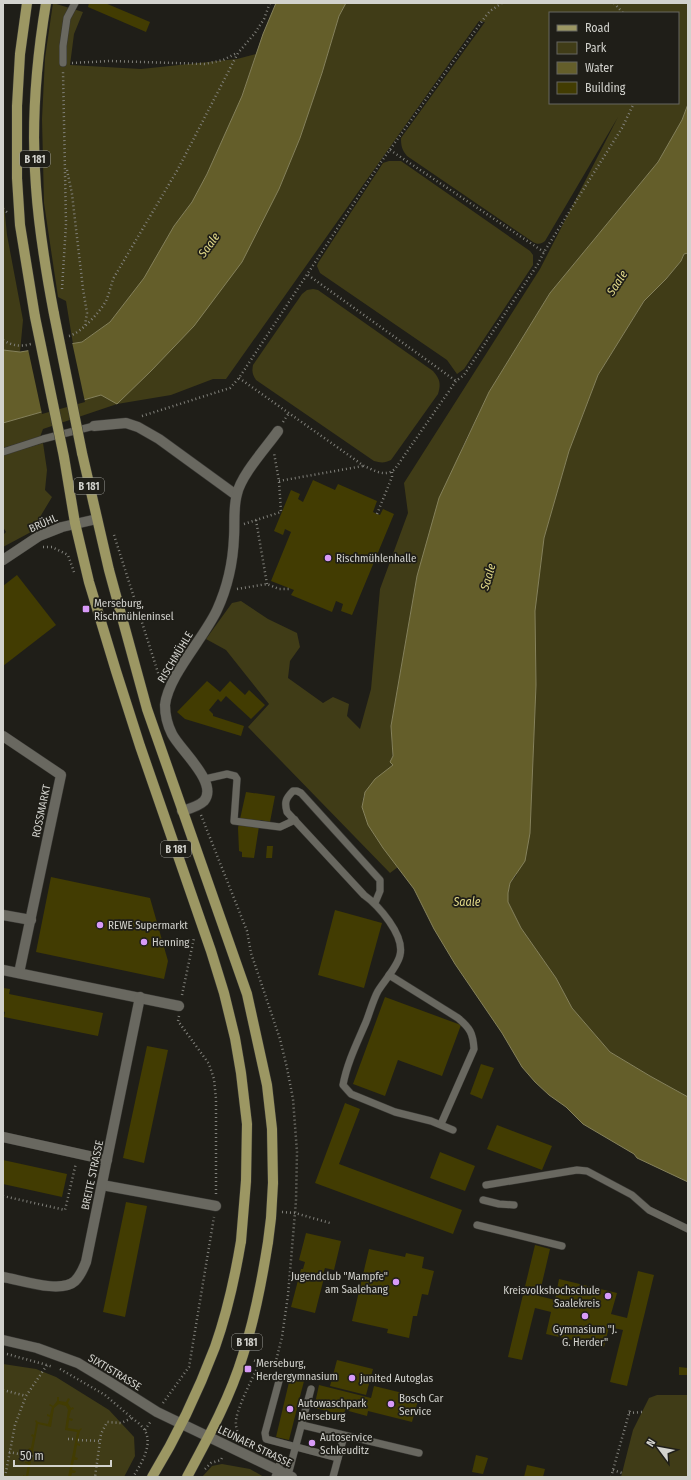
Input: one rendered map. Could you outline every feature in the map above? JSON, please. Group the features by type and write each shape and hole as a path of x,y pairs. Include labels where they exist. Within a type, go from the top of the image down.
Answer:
{"main road":[{"name":"B 181","path":"27,3 20,54 17,98 17,178 20,225 75,523 89,582 116,671 224,993 235,1038 247,1124 246,1181 241,1241 234,1280 215,1347 181,1424 152,1477"},
{"name":"B 181","path":"46,3 41,35 36,99 36,186 44,254 54,314 97,519 147,709 247,994 267,1085 272,1129 273,1182 271,1218 258,1301 243,1356 208,1437 187,1477"}],"street":[{"path":"94,426 126,423 138,427 159,439 236,495"},
{"name":"RISCHMÜHLE","path":"205,778 172,734 166,716 166,698 174,679 208,626 225,591 231,566 235,527 236,495 250,470 278,431"},
{"name":"BRÜHL","path":"3,560 39,536 75,523 97,519"},
{"name":"ROSSMARKT","path":"3,736 61,775 19,973"},
{"path":"182,811 204,801 208,790 205,778"},
{"path":"3,915 31,920"},
{"path":"3,970 179,1006"},
{"name":"BREITE STRASSE","path":"3,1277 56,1287 65,1286 74,1282 81,1274 86,1262 140,997"},
{"path":"3,1137 107,1160"},
{"path":"102,1185 216,1206"},
{"name":"SIXTISTRASSE","path":"3,1340 37,1348 78,1363 157,1412 208,1437"},
{"name":"LEUNAER STRASSE","path":"208,1437 290,1476"}],"lane":[{"path":"63,63 63,46 67,18 75,3"},
{"path":"3,452 43,439 94,426"},
{"path":"205,778 227,774 235,776 237,779 234,821 280,827 295,820"},
{"path":"374,903 380,891 380,880 297,791 293,791 286,798 284,804 287,812 364,895 374,903 390,922 400,940 401,954 378,992 346,1070 343,1085 351,1094 395,1112 441,1124 453,1130"},
{"path":"389,975 458,1018 468,1026 473,1037 474,1049 441,1124"},
{"path":"486,1185 577,1170 587,1171 632,1195 649,1210 688,1229"},
{"path":"482,1200 499,1204 514,1205"},
{"path":"477,1225 562,1246"},
{"path":"279,1381 265,1437 267,1440 338,1458"},
{"path":"290,1476 311,1390"},
{"path":"302,1425 419,1453"},
{"path":"333,1477 344,1436"}],"path":[{"path":"65,163 72,194 87,313 85,325 99,311 106,299 113,279 178,169 238,53 255,33 264,19 270,3"},
{"path":"126,423 136,418 230,388 239,378 390,150 485,16 502,3"},
{"path":"614,3 622,12"},
{"path":"62,295 66,224 62,108 63,63 110,61 206,64 223,60 238,53"},
{"path":"377,514 392,477 392,472 456,381 464,375 538,264 544,252 622,128 634,104"},
{"path":"390,150 544,252"},
{"path":"3,209 6,212"},
{"path":"308,275 456,381"},
{"path":"239,378 364,466 381,473 392,472"},
{"path":"235,527 281,512 275,454 268,444"},
{"path":"279,482 364,466"},
{"path":"256,520 267,584"},
{"path":"114,534 150,653 166,698"},
{"path":"40,547 52,547 68,556 75,576"},
{"path":"225,591 267,584 279,589 290,589"},
{"path":"157,1412 189,1367 216,1206 216,1099 214,1079 209,1064 178,1021 179,1006 195,935"},
{"path":"3,1196 65,1210 78,1153"},
{"path":"243,1356 260,1363 272,1366 275,1365 282,1337 288,1295 295,1214 330,1223"},
{"path":"3,1353 58,1369 105,1395 145,1430 148,1444 144,1459 133,1477"},
{"path":"249,1446 239,1435 235,1422 260,1363"},
{"path":"5,1477 15,1425 26,1396 47,1365"},
{"path":"3,1390 26,1396"},
{"path":"611,1477 629,1411 642,1412"},
{"path":"95,1477 101,1434 107,1422 121,1423 132,1418"},
{"path":"68,1438 100,1441"},
{"path":"9,1452 37,1457"},
{"path":"612,1470 622,1472"}],"green space":[{"path":"53,3 83,12 74,34 70,65 141,69 237,59 256,54 242,96 207,174 192,202 174,226 145,277 110,322 82,342 73,344 66,301 58,297 44,203 42,119 45,58"},
{"path":"346,3 688,3 688,104 682,120 658,162 550,293 489,392 462,448 417,576 391,726 393,765 366,791 363,800 363,809 372,831 398,867 390,873 248,727 269,704 226,650 206,639 232,603 241,601 268,619 297,633 300,647 290,661 288,678 323,703 333,697 349,704 347,716 360,729 371,689 380,589 408,513 404,483 540,269 618,117 545,241 539,244 533,242 407,156 402,148 401,138 485,22 479,21 226,379 213,379 171,395 117,404 43,429 40,437 3,448 3,423 101,395 279,189 300,138 339,16"},
{"path":"389,161 401,161 530,251 533,255 533,265 464,369 457,374 447,360 320,273 317,266 383,163"},
{"path":"3,195 7,235 23,320 20,352 3,350"},
{"path":"688,253 688,1097 610,1052 572,1008 556,978 521,928 508,902 508,893 510,883 516,876 530,833 536,685 535,611 544,538 569,451 598,375 644,301 666,279 681,261 684,254"},
{"path":"307,290 318,290 433,371 438,379 440,384 438,394 389,461 374,461 256,380 254,376 252,371 253,365 302,294"},
{"path":"43,443 47,470 45,490 52,497 31,532 3,547 3,535 6,532 3,527 3,455"},
{"path":"3,1364 36,1369 56,1377 109,1410 134,1437 135,1456 124,1477 3,1477"},
{"path":"657,1395 688,1395 688,1477 621,1477 633,1430 649,1398"},
{"path":"222,1464 250,1469 264,1477 202,1477 212,1466"}],"water":[{"name":"Saale","path":"276,3 346,3 339,16 300,138 279,189 242,262 194,326 117,404 101,395 3,423 3,350 20,352 82,342 110,322 144,278 174,226 192,202 207,174 242,96 263,34"},
{"name":"Saale","path":"688,104 688,253 684,254 681,261 666,279 644,301 598,375 569,451 544,538 535,611 536,685 530,833 525,861 510,883 508,902 521,928 556,978 572,1008 610,1052 688,1097 688,1182 637,1158 634,1154 583,1124 566,1107 549,1095 535,1082 522,1067 502,1033 455,964 434,929 414,889 383,848 368,825 362,807 365,792 375,779 393,765 390,762 393,756 391,726 417,576 439,498 489,392 550,293 658,162 682,120"}],"pier":[{"path":"72,342 85,402 42,414 28,349"}],"building":[{"path":"89,3 105,3 150,22 146,32 88,7"},
{"name":"Rischmühlenhalle","path":"313,480 335,490 338,484 377,501 373,512 377,514 380,515 383,509 394,514 352,615 341,611 343,604 336,601 332,612 291,595 294,590 271,581 291,532 285,529 283,535 274,531 291,490 300,494 298,499 303,502"},
{"path":"17,575 56,625 3,666 3,586"},
{"path":"207,681 220,692 230,681 245,695 249,690 265,705 251,719 226,696 221,702 218,699 209,710 213,716 244,726 241,736 185,719 177,712"},
{"path":"246,792 275,796 270,822 260,820 254,858 242,857 242,852 239,851 238,828"},
{"path":"267,846 273,846 272,858 266,858"},
{"name":"REWE Supermarkt","path":"51,877 150,898 168,961 164,979 36,952"},
{"path":"335,910 382,923 364,988 318,975"},
{"path":"3,988 10,989 9,994 103,1013 98,1036 4,1017"},
{"path":"385,997 461,1025 442,1076 398,1060 385,1096 353,1084"},
{"path":"147,1046 168,1050 144,1163 123,1158"},
{"path":"481,1064 494,1068 482,1099 470,1094"},
{"path":"345,1103 360,1109 339,1164 462,1210 453,1234 315,1183"},
{"path":"497,1125 552,1146 542,1170 487,1149"},
{"path":"440,1152 475,1166 465,1191 430,1178"},
{"path":"3,1160 67,1174 62,1197 3,1184"},
{"path":"126,1202 147,1206 125,1317 103,1312"},
{"path":"306,1233 341,1241 334,1270 325,1268 323,1274 325,1274 315,1313 291,1307 301,1269 303,1269 305,1262 299,1260"},
{"name":"Gymnasium \"J. G. Herder\"","path":"535,1245 550,1249 539,1296 555,1300 559,1279 617,1293 611,1314 627,1318 638,1271 654,1275 627,1386 610,1382 623,1330 609,1327 604,1347 546,1334 551,1312 535,1308 522,1360 508,1357"},
{"name":"Jugendclub \"Mampfe\" am Saalehang","path":"369,1249 405,1257 406,1253 424,1257 422,1268 434,1271 428,1295 422,1294 417,1316 413,1316 409,1338 387,1333 388,1329 352,1321"},
{"name":"junited Autoglas","path":"337,1360 373,1369 366,1395 330,1386"},
{"path":"679,1367 688,1368 688,1375 679,1375"},
{"name":"Autowaschpark Merseburg","path":"290,1378 304,1381 289,1440 276,1437"},
{"path":"319,1385 371,1398 374,1386 419,1397 412,1422 368,1411 367,1416 345,1410 344,1415 314,1408"},
{"path":"57,1397 59,1397 59,1401 66,1402 68,1398 70,1399 68,1403 71,1408 73,1407 74,1409 71,1410 69,1418 73,1419 72,1421 69,1420 68,1428 79,1430 81,1428 82,1429 80,1431 77,1443 80,1444 80,1446 77,1445 75,1457 78,1458 77,1460 74,1460 72,1470 76,1471 75,1473 72,1473 71,1477 68,1477 77,1432 65,1430 68,1410 66,1406 59,1404 54,1408 51,1427 38,1424 28,1477 23,1477 23,1475 26,1476 28,1464 25,1462 28,1462 30,1456 31,1450 28,1450 31,1448 33,1437 31,1436 32,1434 34,1435 35,1421 48,1424 50,1417 47,1416 47,1414 50,1415 52,1407 49,1405 50,1404 53,1406 57,1401"},
{"path":"476,1455 488,1458 483,1474 472,1472"},
{"path":"527,1465 545,1469 543,1477 524,1477"}],"place":[{"name":"Rischmühlenhalle","path":"328,558"},
{"name":"Merseburg, Rischmühleninsel","path":"86,609"},
{"name":"REWE Supermarkt","path":"100,925"},
{"name":"Henning","path":"144,942"},
{"name":"Jugendclub \"Mampfe\" am Saalehang","path":"396,1282"},
{"name":"Kreisvolkshochschule Saalekreis","path":"608,1296"},
{"name":"Gymnasium \"J. G. Herder\"","path":"585,1316"},
{"name":"Merseburg, Herdergymnasium","path":"248,1369"},
{"name":"junited Autoglas","path":"352,1378"},
{"name":"Bosch Car Service","path":"391,1404"},
{"name":"Autowaschpark Merseburg","path":"290,1409"},
{"name":"Autoservice Schkeuditz","path":"312,1443"}]}
